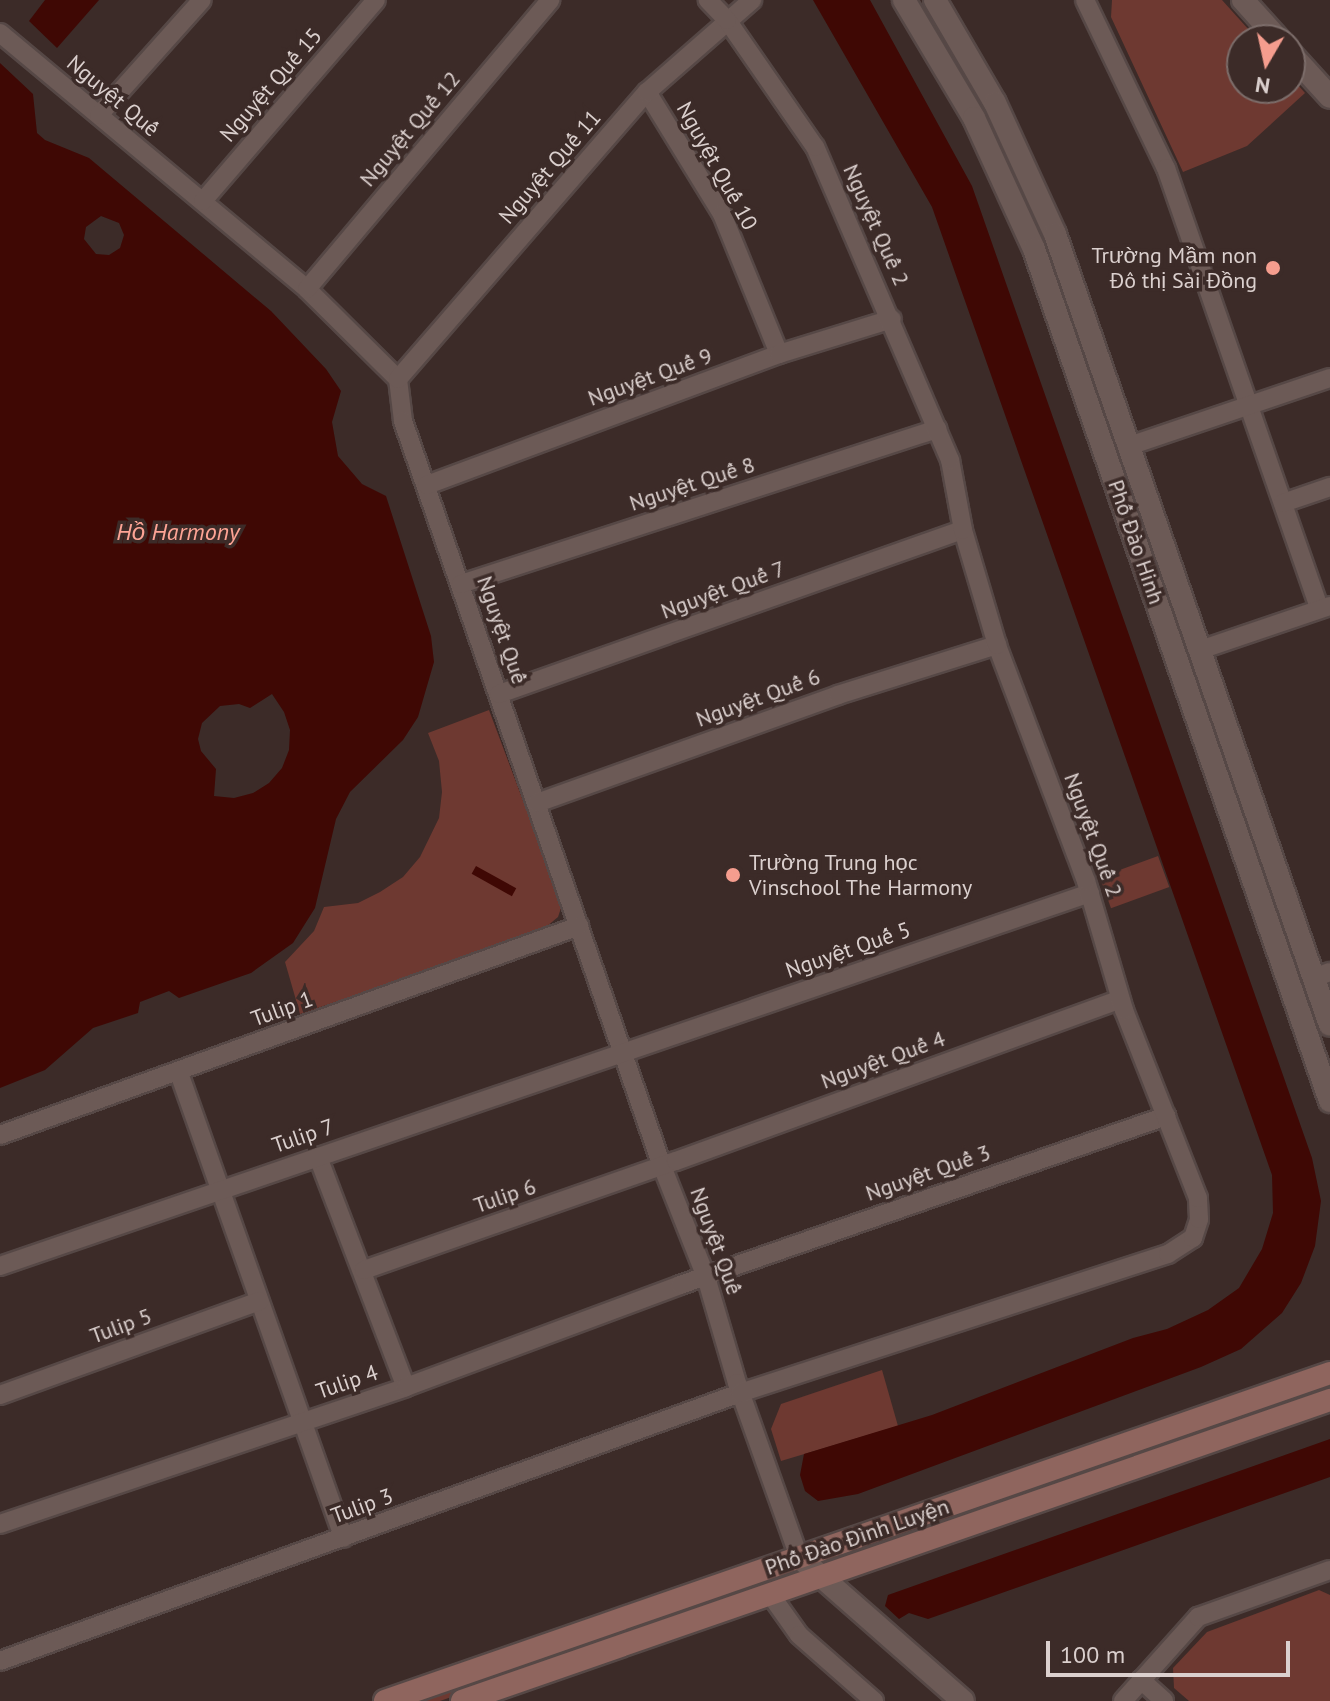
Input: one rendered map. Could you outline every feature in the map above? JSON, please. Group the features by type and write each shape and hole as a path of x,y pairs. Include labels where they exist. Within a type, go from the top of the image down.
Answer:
{"main road":[{"name":"Phố Đào Đình Luyện","path":"385,1701 1330,1373"},
{"name":"Phố Đào Đình Luyện","path":"462,1701 486,1697 770,1594 1330,1400"}],"street":[{"path":"99,115 202,0"},
{"name":"Nguyệt Quế 15","path":"203,201 376,0"},
{"name":"Nguyệt Quế 12","path":"307,289 550,0"},
{"name":"Nguyệt Quế 2","path":"708,0 727,20 815,147 892,319 950,460 963,530 997,645 1090,893 1120,999 1198,1198 1199,1219 1193,1238 1183,1248 740,1393"},
{"name":"Nguyệt Quế 11","path":"398,379 647,92 752,0"},
{"name":"Phố Đào Hinh","path":"904,0 974,118 1038,261 1330,1101"},
{"name":"Phố Đào Hinh","path":"935,0 995,103 1041,200 1200,650 1322,975 1330,1025"},
{"path":"1085,0 1157,146 1283,503 1325,607 1200,650"},
{"path":"1243,0 1265,24"},
{"name":"Nguyệt Quế","path":"0,33 307,289 398,379 403,421 662,1166 706,1277 740,1393 799,1557"},
{"path":"1306,71 1330,97"},
{"name":"Nguyệt Quế 10","path":"647,92 722,214 779,354"},
{"name":"Nguyệt Quế 9","path":"427,485 779,354 892,319"},
{"path":"1129,446 1330,378"},
{"name":"Nguyệt Quế 8","path":"461,584 937,429"},
{"path":"1283,503 1330,487"},
{"name":"Nguyệt Quế 7","path":"499,694 963,530"},
{"name":"Nguyệt Quế 6","path":"537,803 838,695 997,645"},
{"name":"Nguyệt Quế 5","path":"622,1052 1090,893"},
{"name":"Tulip 1","path":"0,1135 179,1073 579,926"},
{"name":"Nguyệt Quế 4","path":"662,1166 1120,999"},
{"name":"Tulip 7","path":"0,1266 622,1052"},
{"path":"179,1073 344,1538"},
{"name":"Nguyệt Quế 3","path":"706,1277 1166,1116"},
{"path":"318,1157 364,1270 406,1387"},
{"name":"Tulip 6","path":"364,1270 662,1166"},
{"name":"Tulip 4","path":"0,1524 406,1387 706,1277"},
{"name":"Tulip 5","path":"0,1395 259,1301"},
{"name":"Tulip 3","path":"0,1661 740,1393"},
{"path":"799,1557 963,1701"},
{"path":"1123,1701 1198,1617 1330,1570"},
{"path":"770,1594 799,1635 874,1701"},
{"path":"1141,1680 1164,1701"}],"shaded area":[{"path":"1112,0 1222,0 1244,24 1226,24 1226,104 1293,104 1247,146 1183,172 1111,17"},
{"path":"489,710 558,894 561,908 558,917 540,932 300,1014 285,962 314,931 324,907 358,903 380,892 403,877 420,857 439,818 442,792 439,761 428,733"},
{"path":"1158,856 1169,887 1111,908 1100,877"},
{"path":"882,1370 898,1426 781,1461 771,1429 781,1404"},
{"path":"1330,1381 1330,1392 866,1547 866,1545"},
{"path":"741,1589 738,1597 440,1701 407,1701"},
{"path":"1319,1590 1330,1595 1330,1701 1189,1701 1174,1688 1173,1668 1207,1632"}],"water":[{"path":"45,0 99,0 57,48 29,21"},
{"path":"813,0 870,0 972,186 1312,1158 1321,1201 1315,1246 1301,1283 1282,1313 1241,1349 1201,1367 858,1494 818,1501 805,1491 800,1475 804,1454 932,1415 1133,1338 1167,1329 1208,1310 1239,1288 1262,1249 1273,1213 1272,1175 932,207"},
{"name":"Hồ Harmony","path":"0,63 33,94 37,133 45,140 89,158 271,311 326,369 341,391 332,422 338,456 362,484 386,496 431,636 434,662 418,717 403,740 350,792 336,819 315,908 293,943 251,973 179,998 169,991 140,1002 138,1013 93,1028 45,1070 0,1088","holes":["101,216 119,223 124,235 120,248 109,255 96,254 84,239 86,227","272,694 284,712 290,730 289,750 282,768 269,783 253,793 234,798 214,796 216,769 201,751 198,739 202,723 220,706 239,704 250,708"]},
{"path":"476,866 516,888 512,896 472,874"},
{"path":"1330,1439 1330,1477 928,1619 909,1613 899,1619 885,1606 888,1595"}],"place":[{"name":"Trường Mầm non Đô thị Sài Đồng","path":"1273,268"},
{"name":"Trường Trung học Vinschool The Harmony","path":"733,875"}]}
